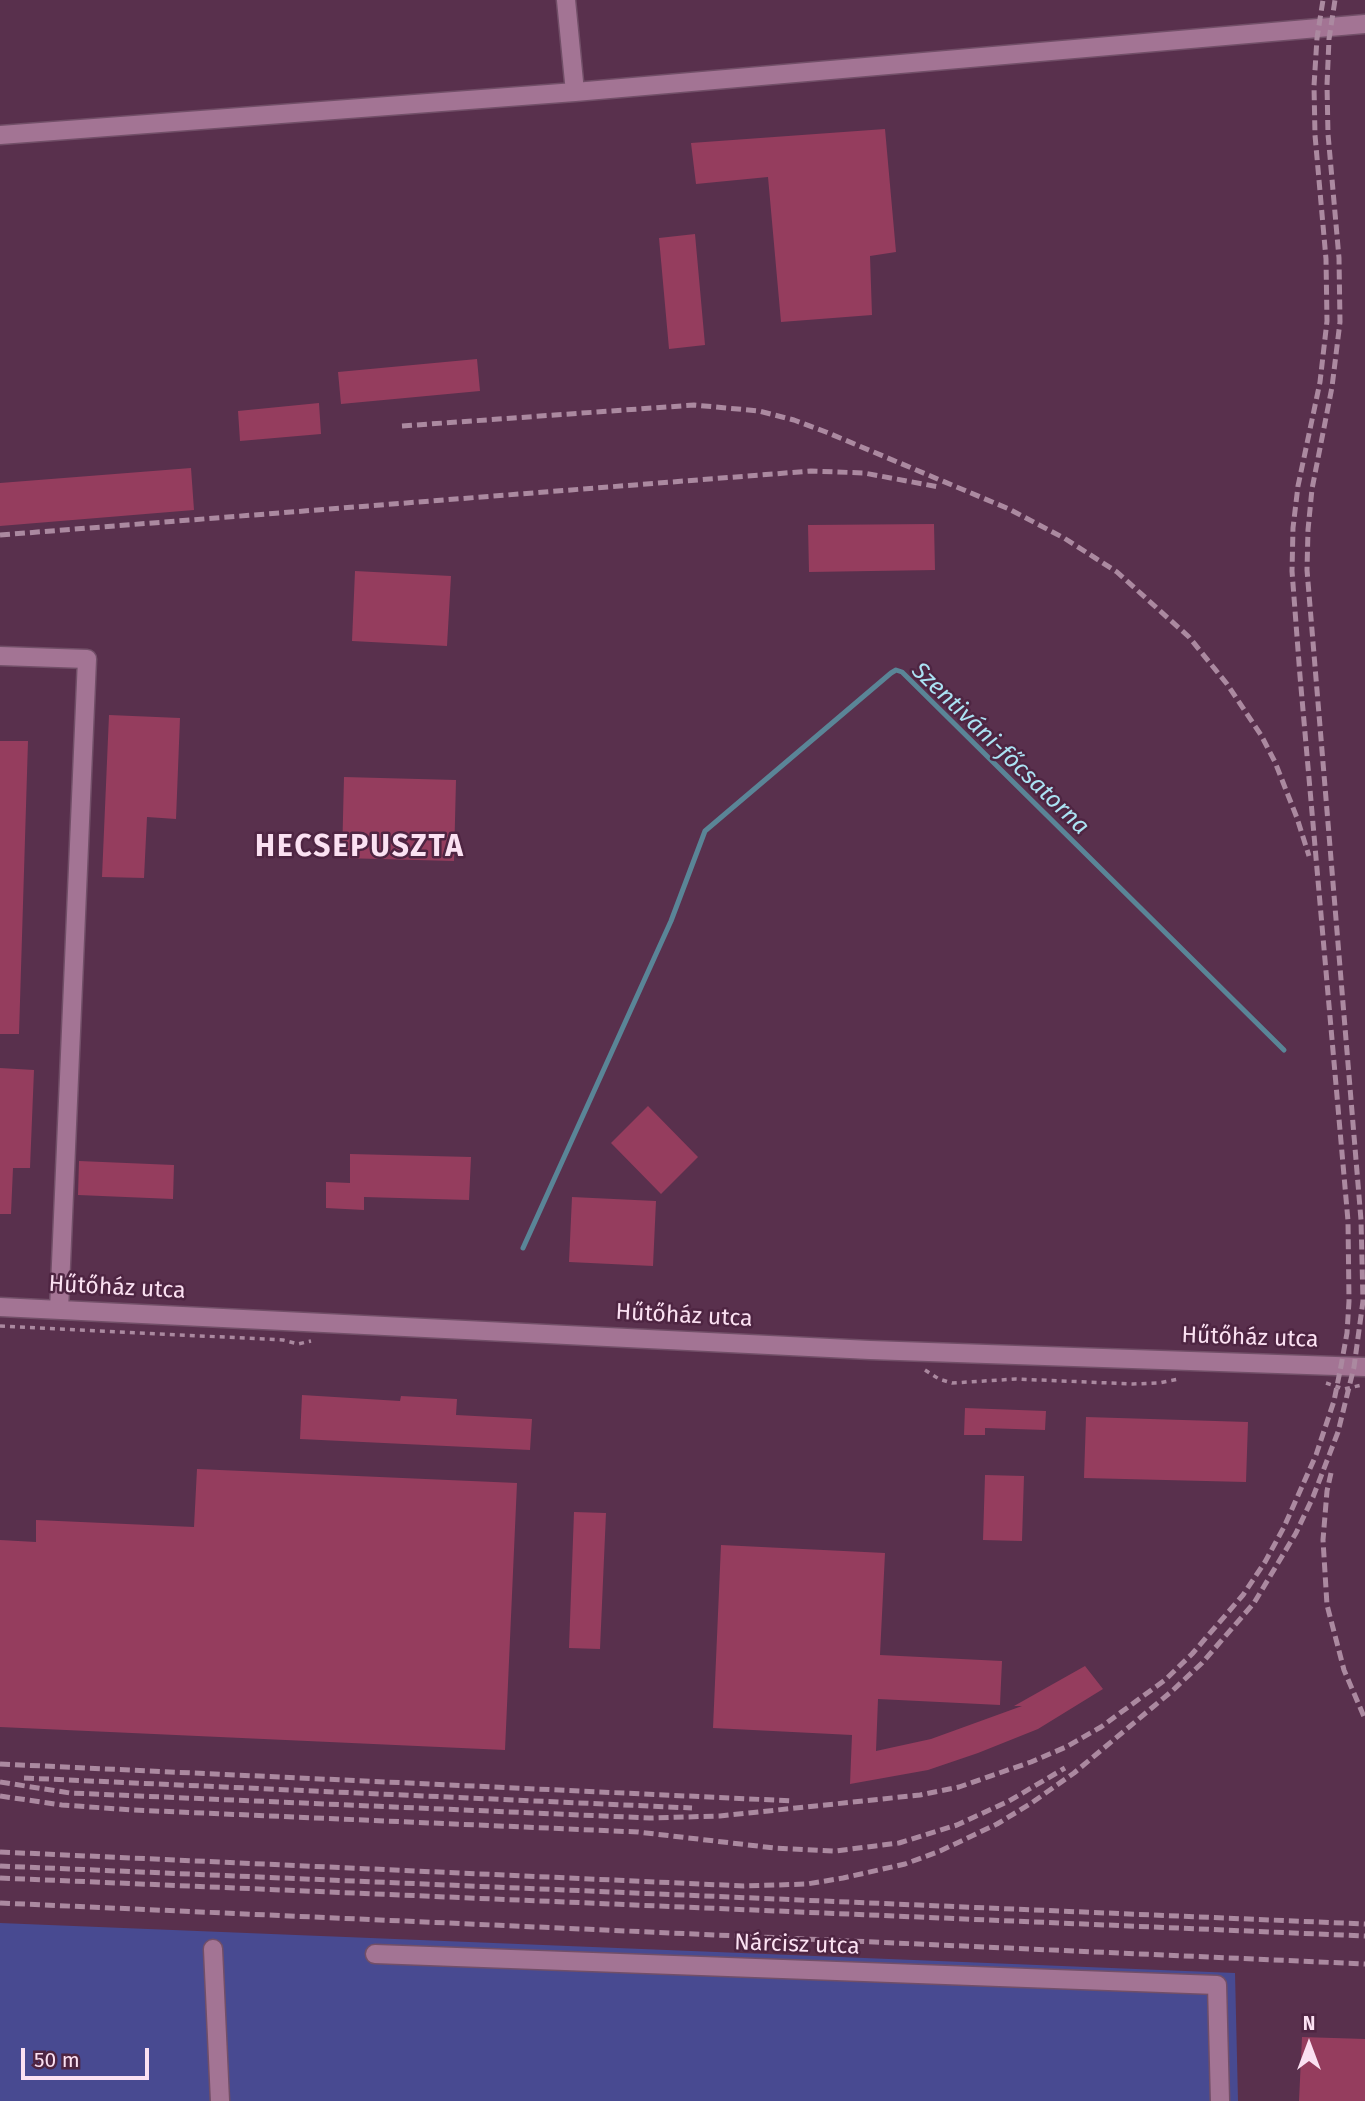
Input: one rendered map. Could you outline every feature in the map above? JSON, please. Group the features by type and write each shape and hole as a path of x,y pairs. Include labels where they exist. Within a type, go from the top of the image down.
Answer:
{"street":[{"path":"566,0 575,92"},
{"path":"0,135 575,92 1365,24"},
{"path":"0,656 87,659 59,1310"},
{"name":"Hűtőház utca","path":"0,1307 857,1349 1365,1367"},
{"path":"213,1949 220,2101"},
{"name":"Nárcisz utca","path":"375,1954 1217,1985 1220,2101"}],"shaded area":[{"path":"0,1923 1235,1973 1238,2101 0,2101"}],"building":[{"path":"885,129 896,252 870,256 872,315 781,322 768,177 696,184 691,143"},
{"path":"695,234 705,345 669,349 659,238"},
{"path":"477,359 480,391 341,404 338,372"},
{"path":"319,403 321,434 240,441 238,411"},
{"path":"191,468 194,510 0,526 0,483"},
{"path":"934,524 935,570 809,572 808,525"},
{"path":"355,571 451,576 447,646 352,641"},
{"path":"109,715 180,718 176,819 147,817 144,878 102,877"},
{"path":"0,741 28,741 19,1034 0,1034"},
{"path":"344,777 456,780 454,861 342,858"},
{"path":"0,1068 34,1070 30,1168 13,1168 11,1214 0,1214"},
{"path":"648,1106 698,1157 661,1194 611,1143"},
{"path":"350,1154 471,1157 469,1200 364,1197 364,1210 326,1208 326,1182 350,1183"},
{"path":"79,1161 174,1165 173,1199 78,1195"},
{"path":"572,1197 656,1201 653,1266 569,1262"},
{"path":"302,1395 400,1401 401,1396 457,1399 456,1415 532,1419 530,1450 300,1439"},
{"path":"965,1408 1046,1411 1045,1430 985,1428 985,1435 964,1435"},
{"path":"1086,1417 1248,1422 1246,1482 1084,1478"},
{"path":"197,1469 517,1483 505,1750 0,1727 0,1540 36,1542 36,1520 194,1527"},
{"path":"985,1475 1024,1476 1022,1541 983,1540"},
{"path":"574,1512 606,1513 600,1649 569,1648"},
{"path":"721,1545 885,1553 880,1655 1002,1661 1000,1705 878,1699 876,1751 931,1739 1022,1706 1014,1706 1085,1666 1103,1689 1038,1729 978,1753 928,1770 850,1784 852,1735 713,1728"},
{"path":"1302,2037 1365,2039 1365,2101 1299,2101"}],"waterway":[{"name":"Szentiváni-főcsatorna","path":"523,1248 671,921 705,831 896,670 902,672 1284,1050"}],"railway":[{"path":"0,1782 70,1793 650,1818 720,1816 920,1795 959,1787 1031,1762 1066,1747 1101,1727 1165,1680 1192,1654 1243,1595 1284,1527 1316,1455 1334,1401 1347,1333 1349,1301 1348,1221 1292,571 1298,486 1320,382 1327,321 1326,259 1315,135 1314,86 1323,0"},
{"path":"0,1852 744,1886 807,1884 843,1878 905,1864 940,1851 997,1824 1030,1804 1074,1773 1172,1691 1202,1663 1254,1603 1296,1533 1338,1432 1354,1367 1363,1301 1361,1220 1307,570 1312,489 1332,387 1340,322 1339,258 1328,134 1327,85 1329,39 1335,0"},
{"path":"402,426 694,405 759,411 826,432 1009,509 1064,538 1117,572 1189,637 1227,684 1261,735 1275,762 1309,856"},
{"path":"0,535 811,471 864,473 939,487"},
{"path":"1331,1473 1323,1540 1327,1605 1344,1670 1365,1719"},
{"path":"0,1764 794,1801"},
{"path":"0,1796 62,1805 133,1810 638,1832 774,1848 835,1851 899,1843 957,1825 1009,1801 1065,1768"},
{"path":"24,1778 692,1808"},
{"path":"0,1866 1365,1924"},
{"path":"0,1878 1365,1936"},
{"path":"0,1903 1365,1964"}],"district":[{"name":"HECSEPUSZTA","path":"360,848"}]}
